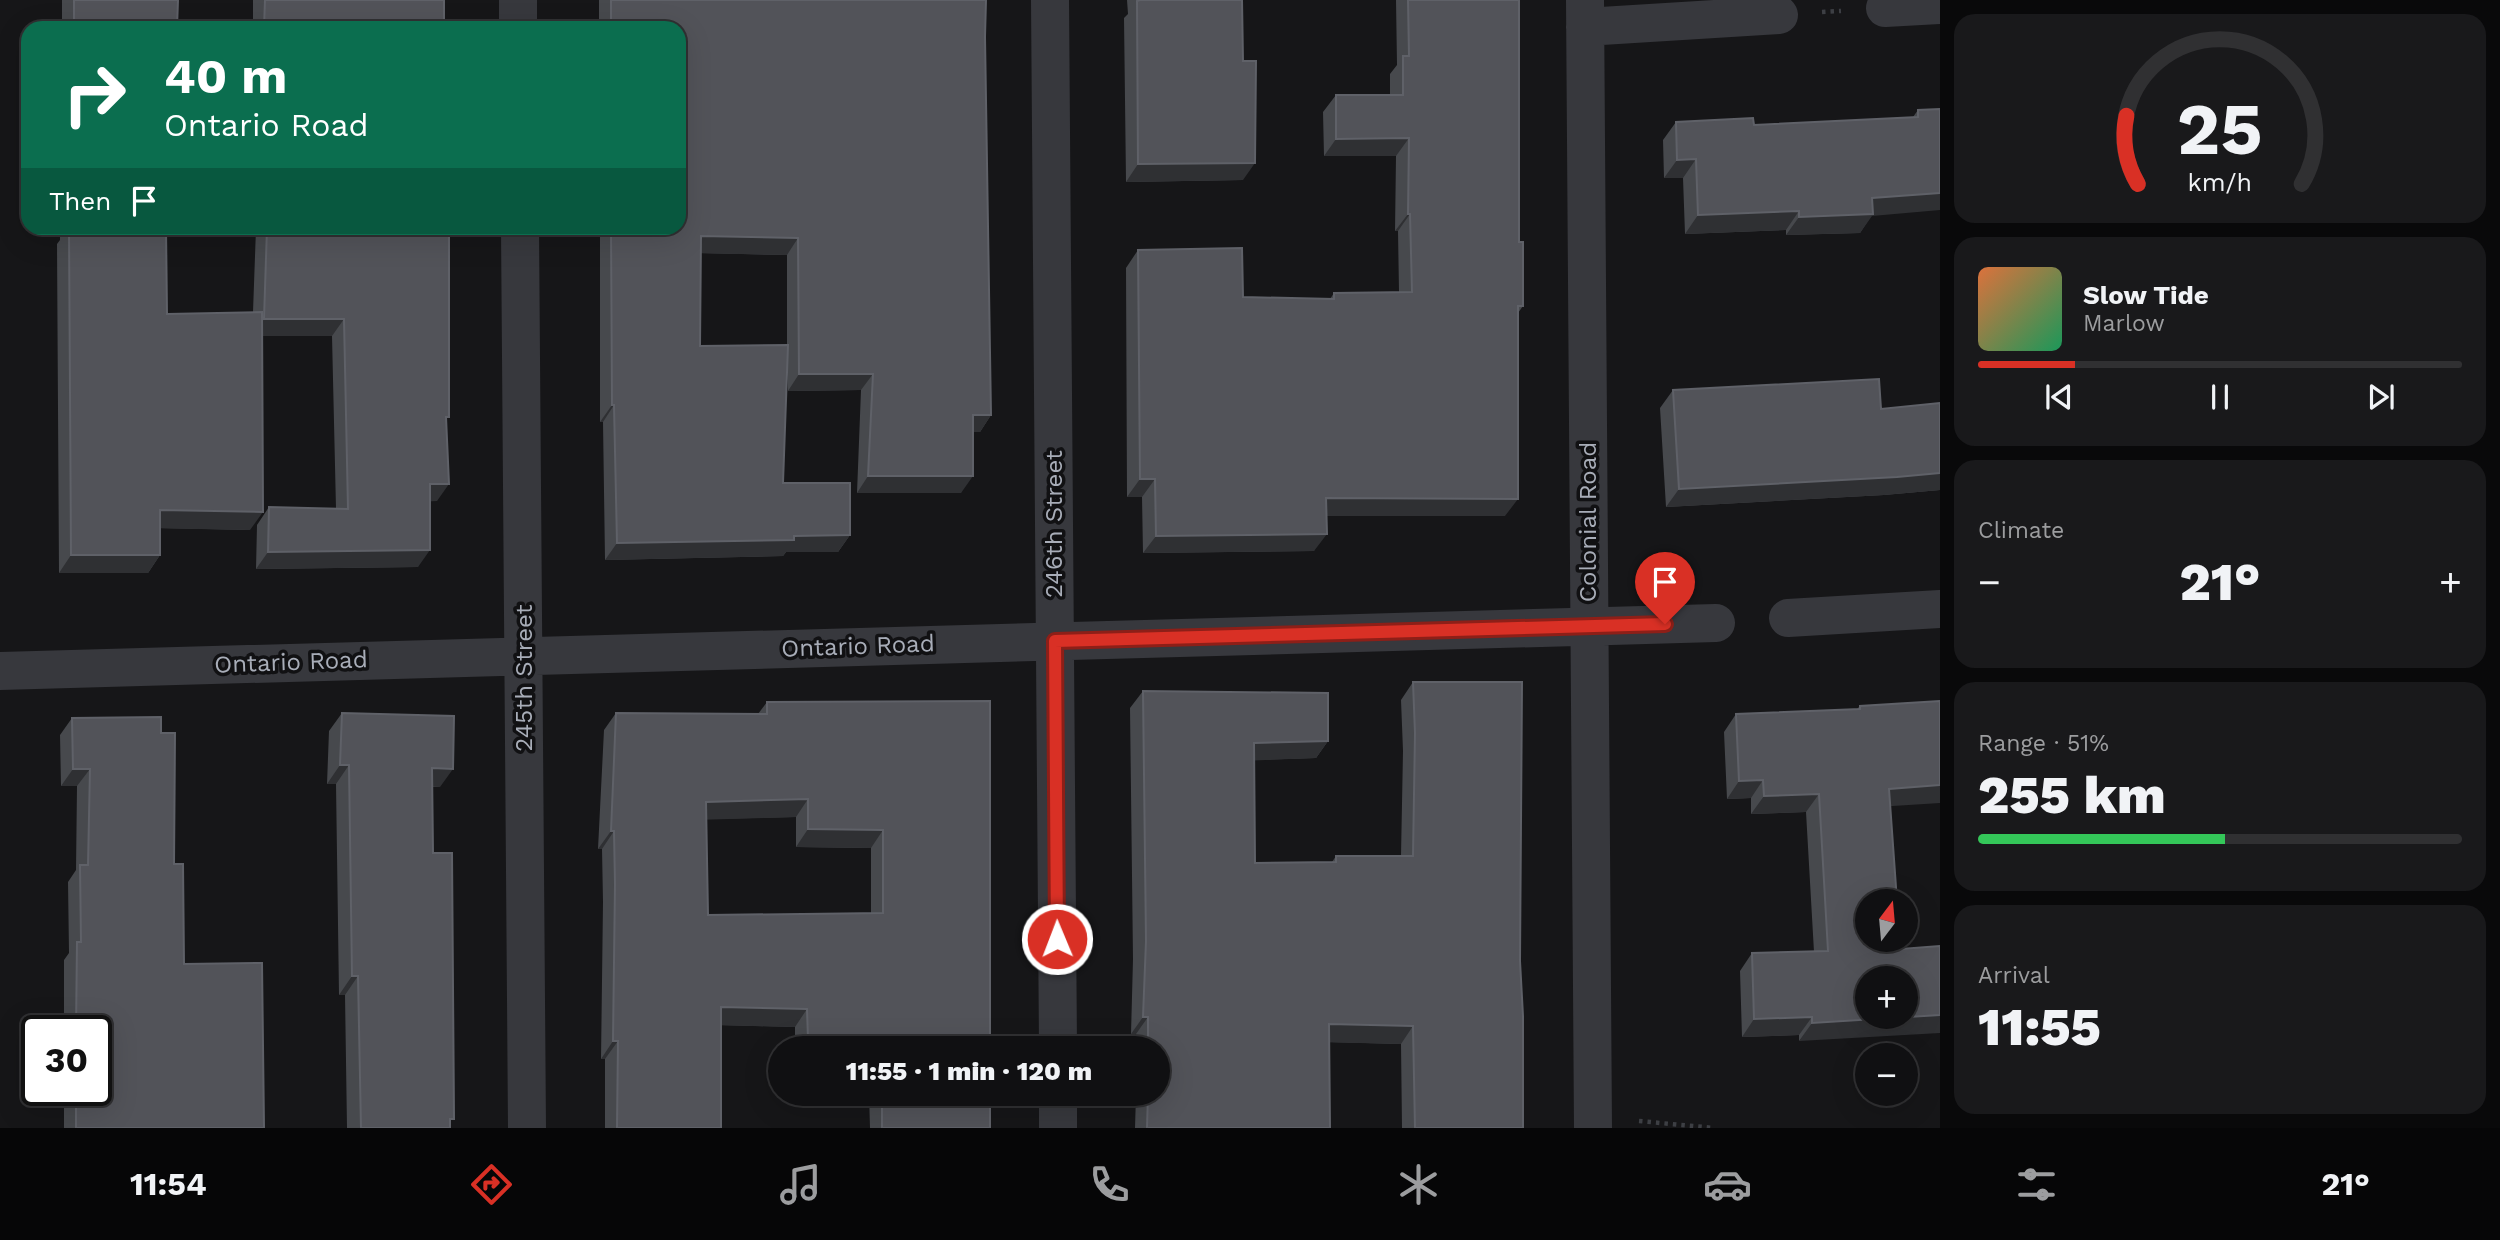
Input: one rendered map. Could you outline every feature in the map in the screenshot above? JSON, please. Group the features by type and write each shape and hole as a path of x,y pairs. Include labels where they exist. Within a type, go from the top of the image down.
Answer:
{"street":[{"path":"518,0 518,21"},
{"name":"246th Street","path":"1050,0 1058,1036"},
{"path":"1885,8 1940,5"},
{"path":"1585,13 1779,15"},
{"name":"Colonial Road","path":"1585,13 1593,1122"},
{"name":"245th Street","path":"520,235 527,1128"},
{"path":"1788,618 1940,609"},
{"name":"Ontario Road","path":"0,671 1716,623"},
{"path":"1058,1106 1058,1128"}],"path":[{"path":"1779,15 1885,8"},
{"path":"1593,1122 1714,1128"}],"building":[{"path":"74,0 178,0 177,21 74,21"},
{"path":"265,0 444,0 444,21 264,21"},
{"path":"611,0 986,0 991,415 973,415 973,476 868,476 873,374 799,374 798,238 701,236 700,346 788,345 783,483 850,483 850,535 794,536 794,540 617,543 612,405 611,235 686,235 686,21 611,21"},
{"path":"1242,0 1243,61 1256,61 1255,163 1138,164 1137,1"},
{"path":"1408,0 1519,0 1519,242 1523,242 1523,306 1518,306 1518,499 1326,498 1327,534 1156,536 1155,479 1140,479 1138,250 1242,248 1243,297 1334,299 1334,293 1412,292 1408,214 1409,138 1336,139 1336,95 1403,95 1403,56 1409,56"},
{"path":"1940,109 1940,193 1872,198 1873,214 1799,217 1799,211 1698,215 1696,159 1677,160 1676,122 1753,118 1754,125 1918,117 1918,110"},
{"path":"69,235 166,235 167,314 262,312 263,512 160,510 160,555 71,555"},
{"path":"267,235 449,235 449,417 446,417 449,484 430,484 430,550 268,552 269,507 348,509 344,319 264,319"},
{"path":"1879,379 1881,409 1940,403 1940,473 1679,489 1673,390"},
{"path":"1413,682 1522,682 1520,961 1523,1128 1415,1128 1413,1026 1329,1024 1330,1128 1147,1128 1148,1106 1170,1106 1170,1036 1148,1036 1148,1017 1143,1017 1146,941 1143,691 1328,693 1328,741 1254,743 1255,863 1336,862 1336,856 1413,856"},
{"path":"990,701 990,1036 808,1036 807,1009 721,1007 721,1128 617,1128 618,1041 613,1041 614,831 611,831 616,713 767,714 767,702","holes":["808,799 808,829 883,830 883,913 708,915 706,802"]},
{"path":"1940,701 1940,785 1889,789 1896,889 1855,889 1855,952 1918,952 1918,948 1940,946 1940,1015 1918,1016 1918,966 1855,966 1855,1020 1812,1023 1812,1017 1754,1019 1752,953 1828,951 1819,794 1764,796 1763,780 1739,781 1736,714 1860,709 1860,706"},
{"path":"342,713 454,716 453,769 432,768 433,853 452,853 454,1119 450,1119 450,1128 361,1128 358,976 352,976 349,765 340,765"},
{"path":"161,717 161,733 175,733 174,864 183,864 184,964 262,963 264,1128 76,1128 76,1106 112,1106 112,1015 76,1015 77,942 81,942 80,865 88,865 90,769 73,769 72,718"},
{"path":"882,1106 990,1106 990,1128 882,1128"}],"route":[{"path":"1057,939 1055,641 1665,624"}]}
